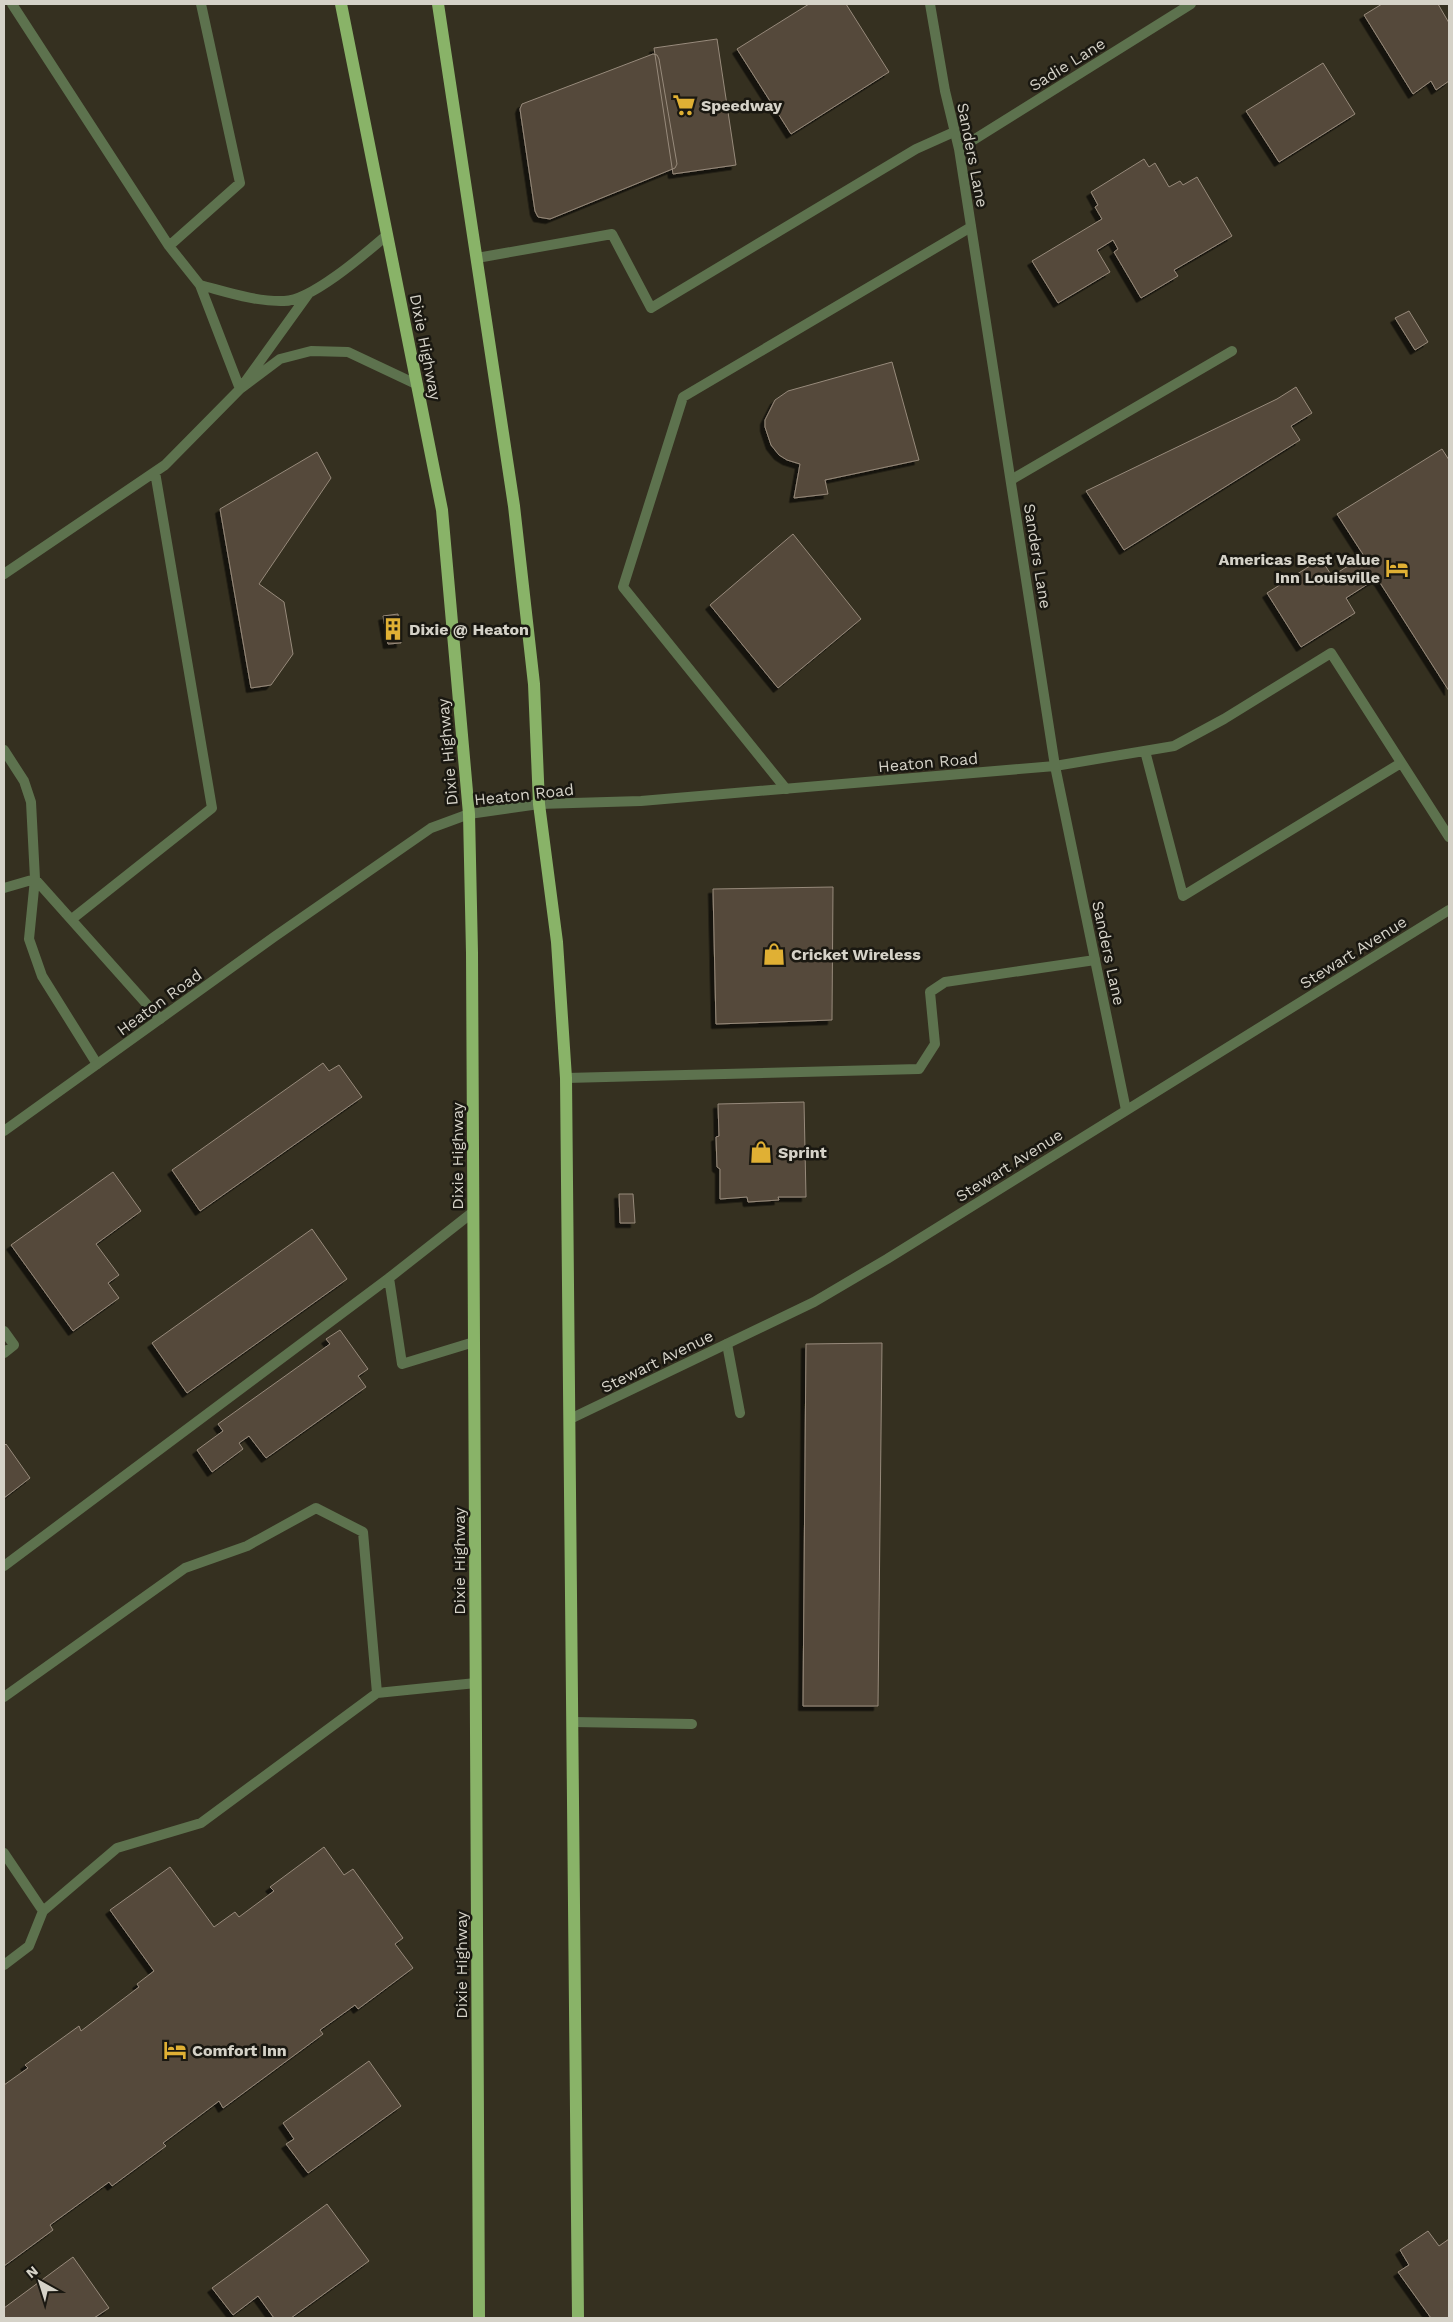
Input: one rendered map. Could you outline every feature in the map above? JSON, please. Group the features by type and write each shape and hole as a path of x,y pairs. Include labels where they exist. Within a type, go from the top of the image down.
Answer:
{"main road":[{"name":"Dixie Highway","path":"341,4 442,510 469,814 479,2318"},
{"path":"438,4 514,506 534,684 539,804 557,942 566,1078 578,2318"}],"street":[{"path":"12,4 169,246 200,285 240,389"},
{"path":"169,246 240,183 201,4"},
{"name":"Sanders Lane","path":"930,4 954,132 959,149 1055,766 1126,1110"},
{"name":"Sadie Lane","path":"959,149 1190,4"},
{"path":"477,258 612,234 651,308 916,149 954,132"},
{"path":"786,789 623,587 683,397 971,227"},
{"path":"200,285 262,300 286,302 310,292 341,274 387,235"},
{"path":"4,574 166,465 240,389 310,292"},
{"path":"240,389 280,359 311,351 348,352 418,385"},
{"path":"1011,480 1232,352"},
{"path":"72,919 212,808 155,472"},
{"name":"Heaton Road","path":"4,1131 431,828 469,814 539,804 641,801 1055,766 1174,746 1224,719 1331,654 1401,763"},
{"path":"4,750 24,781 31,802 35,879 28,939 42,976 97,1064"},
{"path":"1145,751 1183,896 1401,763 1449,837"},
{"path":"35,879 160,1019"},
{"path":"4,888 35,879"},
{"name":"Stewart Avenue","path":"570,1419 814,1302 887,1259 1449,910"},
{"path":"566,1078 919,1069 935,1044 930,992 945,982 1095,960"},
{"path":"4,1566 389,1278 473,1212"},
{"path":"389,1278 402,1364 474,1342"},
{"path":"4,1331 14,1345 4,1352"},
{"path":"727,1344 740,1413"},
{"path":"4,1697 185,1568 247,1546 316,1508 363,1532 377,1693"},
{"path":"4,1965 29,1946 43,1911 116,1848 201,1823 377,1693 476,1684"},
{"path":"573,1722 692,1724"},
{"path":"4,1853 43,1911"}],"building":[{"path":"809,4 846,4 889,72 791,134 737,49"},
{"path":"1382,4 1438,4 1449,23 1449,81 1436,90 1431,81 1413,94 1364,15"},
{"path":"717,39 736,165 673,174 654,48"},
{"path":"653,54 657,55 659,59 677,164 675,168 550,219 538,217 535,211 520,109 522,104"},
{"path":"1323,63 1355,114 1279,162 1246,111"},
{"path":"1144,159 1149,167 1155,163 1169,187 1180,181 1183,185 1197,177 1232,236 1174,270 1178,276 1141,298 1114,252 1118,249 1113,240 1097,250 1110,272 1058,303 1032,261 1102,219 1095,207 1098,205 1091,192"},
{"path":"1409,311 1428,342 1415,350 1395,318"},
{"path":"892,362 919,460 825,480 828,494 794,498 800,464 779,455 771,445 765,427 765,420 775,400 788,391"},
{"path":"1296,387 1312,413 1291,426 1300,440 1124,550 1086,491 1277,399"},
{"name":"Americas Best Value Inn Louisville","path":"1442,449 1449,460 1449,691 1377,578 1346,598 1355,613 1301,647 1267,593 1321,559 1332,576 1364,556 1337,514"},
{"path":"317,452 331,478 259,584 284,602 293,654 271,685 251,688 220,509"},
{"path":"793,534 861,619 778,688 710,605"},
{"name":"Dixie @ Heaton","path":"398,614 401,643 388,644 383,616"},
{"name":"Cricket Wireless","path":"833,887 832,1020 716,1024 713,889"},
{"path":"323,1063 329,1071 339,1065 362,1097 200,1211 172,1170"},
{"name":"Sprint","path":"804,1102 806,1197 778,1197 779,1200 748,1202 747,1197 720,1199 720,1169 717,1167 716,1137 719,1136 718,1104"},
{"path":"113,1172 141,1211 96,1244 119,1275 108,1283 119,1298 73,1331 11,1245"},
{"path":"619,1194 633,1194 635,1223 620,1223"},
{"path":"312,1229 347,1279 187,1393 152,1343"},
{"path":"340,1330 368,1369 358,1376 366,1387 266,1458 249,1436 239,1443 243,1449 212,1472 197,1450 223,1431 218,1424 330,1344 326,1339"},
{"path":"882,1343 878,1706 803,1706 806,1344"},
{"path":"6,1444 30,1478 4,1498 4,1446"},
{"name":"Comfort Inn","path":"324,1847 344,1875 353,1869 403,1938 395,1944 413,1968 358,2009 355,2005 320,2030 323,2034 223,2108 219,2101 163,2143 166,2146 112,2186 109,2182 50,2225 53,2230 4,2266 4,2085 28,2068 25,2065 79,2026 81,2031 139,1987 137,1984 154,1971 110,1910 170,1867 214,1927 235,1912 239,1917 274,1891 270,1887"},
{"path":"369,2061 401,2106 308,2173 286,2144 294,2139 283,2123"},
{"path":"327,2204 369,2261 291,2318 274,2318 258,2296 233,2315 212,2288"},
{"path":"1428,2231 1439,2246 1449,2239 1449,2318 1431,2318 1398,2272 1409,2265 1400,2250"},
{"path":"73,2257 109,2308 94,2318 4,2318 4,2308"}],"place":[{"name":"Speedway","path":"684,105"},
{"name":"Americas Best Value Inn Louisville","path":"1397,568"},
{"name":"Dixie @ Heaton","path":"393,629"},
{"name":"Cricket Wireless","path":"774,954"},
{"name":"Sprint","path":"761,1152"},
{"name":"Comfort Inn","path":"175,2050"}]}
